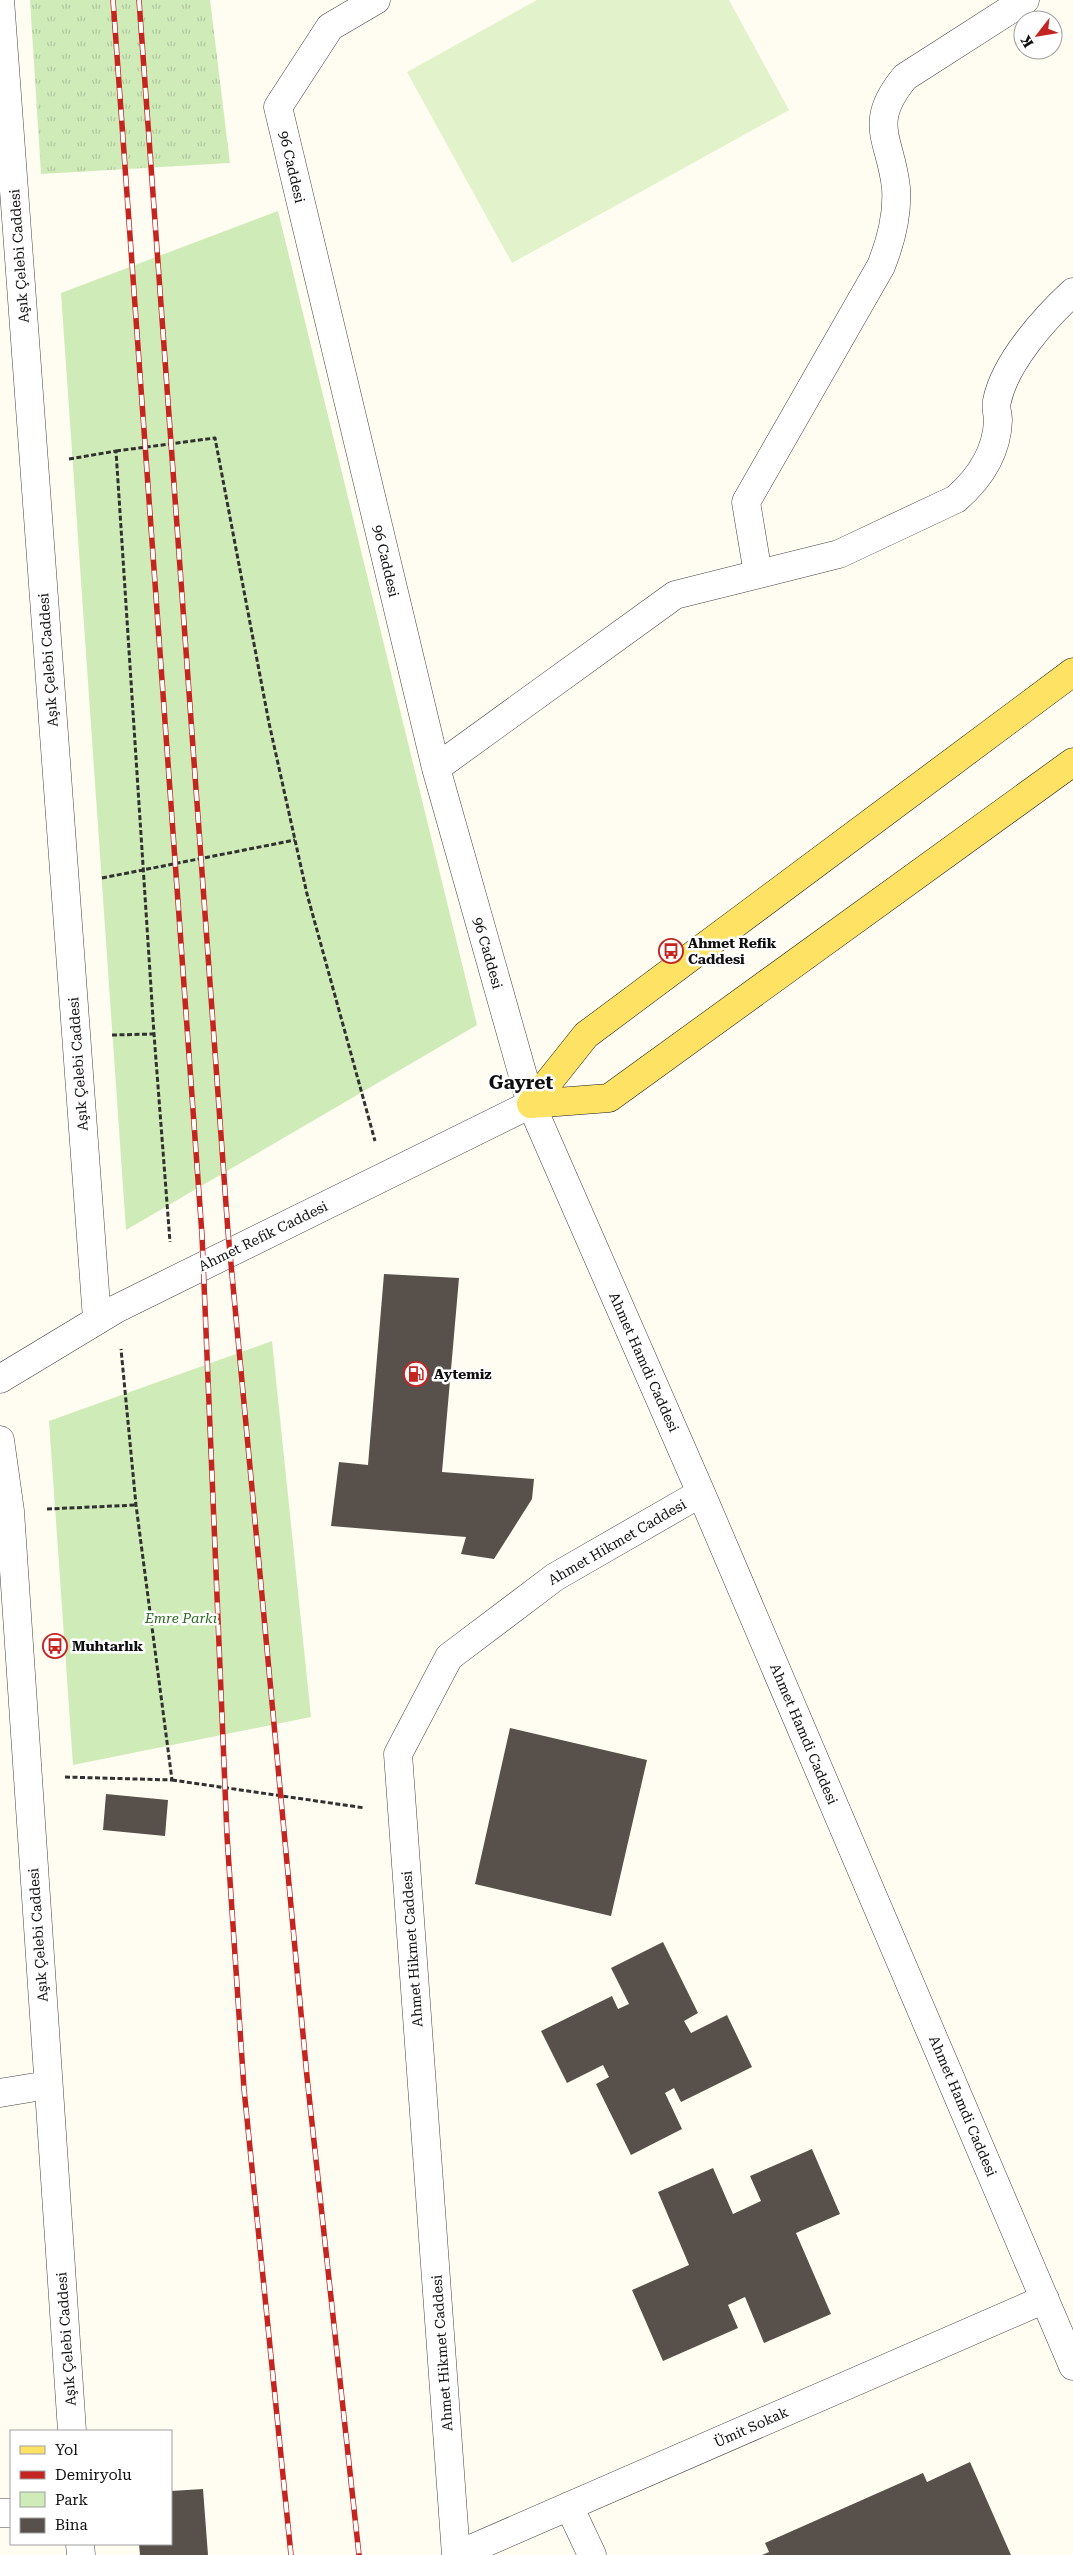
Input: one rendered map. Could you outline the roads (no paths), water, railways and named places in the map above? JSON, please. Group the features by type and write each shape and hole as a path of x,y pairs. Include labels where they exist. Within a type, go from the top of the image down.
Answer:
{"main road":[{"name":"Ahmet Refik Caddesi","path":"531,1104 586,1035 1073,672"},
{"name":"Ahmet Refik Caddesi","path":"531,1104 609,1098 1073,762"}],"street":[{"name":"Aşık Çelebi Caddesi","path":"0,0 65,884 107,1314"},
{"name":"96 Caddesi","path":"376,0 330,28 278,107 436,768 531,1104"},
{"path":"758,574 746,502 881,266 891,239 896,210 896,188 884,143 883,124 887,105 894,90 906,77 1025,0"},
{"path":"436,768 675,595 839,554 956,499 970,487 990,456 998,420 996,402 1009,372 1025,345 1046,318 1073,292"},
{"name":"Ahmet Refik Caddesi","path":"0,1379 107,1314 531,1104"},
{"name":"Ahmet Hamdi Caddesi","path":"531,1104 701,1493 1073,2366"},
{"name":"Aşık Çelebi Caddesi","path":"0,1440 10,1511 72,2430"},
{"name":"Ahmet Hikmet Caddesi","path":"457,2555 398,1754 449,1657 555,1577 701,1493"},
{"path":"0,1584 17,1613"},
{"path":"0,2093 48,2085"},
{"name":"Ümit Sokak","path":"457,2555 1046,2299"},
{"path":"569,2506 592,2555"}],"railway":[{"path":"113,0 202,1235 227,1836 244,2089 291,2555"},
{"path":"139,0 228,1232 307,2077 359,2555"}],"place":[{"name":"Ahmet Refik Caddesi","path":"671,951"},
{"name":"Aytemiz","path":"416,1374"},
{"name":"Muhtarlık","path":"55,1646"}],"district":[{"name":"Gayret","path":"521,1082"}],"park label":[{"name":"Emre Parkı","path":"181,1618"}]}
